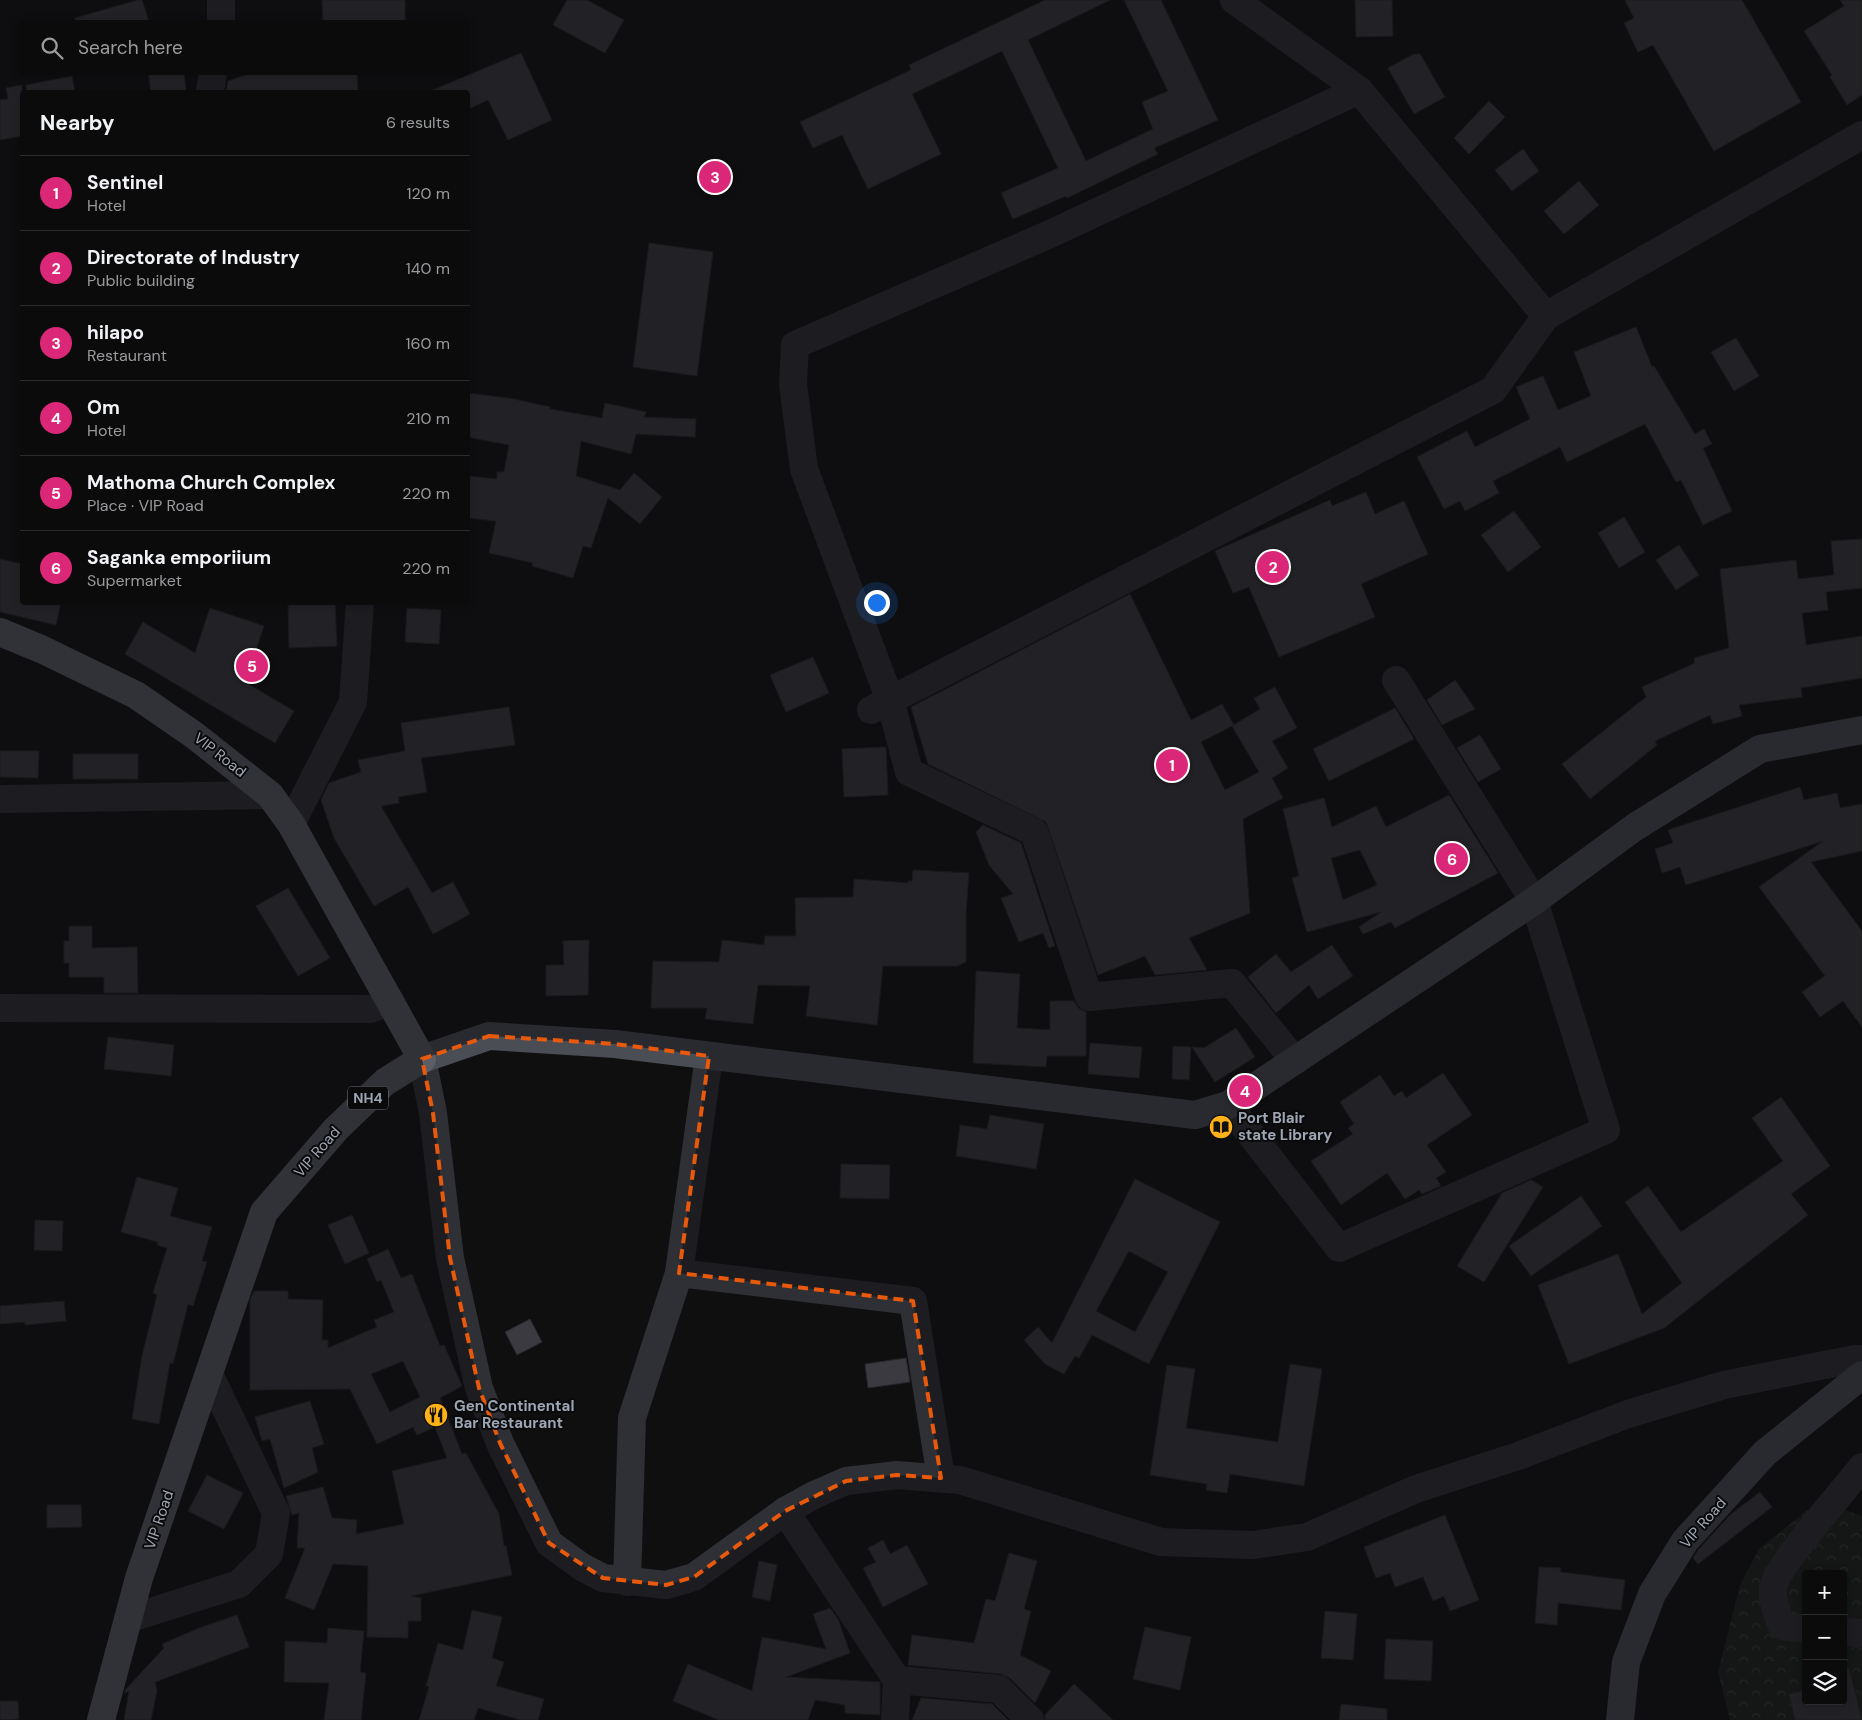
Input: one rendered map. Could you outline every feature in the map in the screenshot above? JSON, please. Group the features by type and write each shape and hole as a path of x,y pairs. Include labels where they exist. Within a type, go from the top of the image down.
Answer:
{"highway":[{"name":"VIP Road","path":"0,632 40,648 136,695 194,735 270,795 291,824 422,1059 385,1082 336,1129 264,1212 139,1578 101,1720"}],"main road":[{"path":"422,1059 489,1036 614,1044 1195,1115 1228,1105 1534,901 1635,827 1760,749 1862,730"},
{"name":"VIP Road","path":"1620,1720 1626,1662 1652,1594 1685,1542 1765,1453 1862,1375"}],"street":[{"path":"221,0 221,20"},
{"path":"1234,0 1359,90 1546,316"},
{"path":"210,90 213,75"},
{"path":"1295,1061 1232,982 1089,997 1034,832 909,772 881,705 804,469 793,384 795,345 1050,234 1359,90"},
{"path":"881,705 1493,390 1546,316 1862,135"},
{"path":"291,824 353,702 360,605"},
{"path":"1228,1105 1339,1248 1606,1130 1534,901 1396,680"},
{"path":"0,799 270,795"},
{"path":"0,1008 370,1009 391,1002"},
{"path":"627,1582 632,1418 679,1273 709,1056"},
{"path":"422,1059 434,1113 450,1258 479,1388 500,1443 549,1543 582,1568 603,1578 666,1585 694,1578 785,1511 814,1495 846,1481 897,1475 960,1480 1161,1542 1253,1545 1307,1537 1416,1489 1518,1456 1628,1414 1716,1387 1846,1360 1862,1360"},
{"path":"679,1273 913,1300 941,1478"},
{"path":"128,1619 239,1584 269,1554 276,1512 209,1374"},
{"path":"1802,1628 1782,1626 1775,1608 1773,1586 1790,1557 1862,1468"},
{"path":"785,1511 897,1680 895,1720"},
{"path":"1847,1632 1862,1633"},
{"path":"897,1680 999,1689 1030,1720"}],"highlighted area":[{"path":"489,1036 615,1044 709,1056 679,1273 913,1301 941,1478 897,1475 846,1481 785,1511 694,1577 666,1585 603,1578 549,1543 500,1443 479,1388 450,1258 433,1113 422,1059"}],"green space":[{"path":"1819,1501 1862,1516 1862,1720 1730,1720 1718,1672 1740,1585 1759,1549"}],"building":[{"path":"142,0 148,20 76,20 75,18"},
{"path":"322,0 405,0 405,20 323,20"},
{"path":"567,0 587,0 624,20 605,53 553,25"},
{"path":"1045,0 1110,0 1028,40 1086,161 1153,129 1142,102 1168,91 1124,0 1161,0 1218,120 1154,148 1158,154 1067,198 1066,196 1013,219 1001,193 1058,168 1002,51 912,94 941,154 868,189 842,135 813,148 800,122 911,70 909,65"},
{"path":"1355,0 1392,0 1393,36 1356,37"},
{"path":"1625,0 1742,0 1801,102 1714,151 1653,45 1638,52 1624,23 1634,18"},
{"path":"1840,0 1862,0 1862,95 1847,105 1830,77 1832,75 1804,31 1844,6"},
{"path":"521,53 552,120 508,140 488,100 470,108 470,90 433,90"},
{"path":"1414,54 1420,54 1445,97 1414,114 1388,68"},
{"path":"148,75 184,75 186,90 151,90"},
{"path":"246,75 357,75 358,90 226,90 228,81"},
{"path":"72,76 75,90 27,90 26,85"},
{"path":"22,85 22,90 20,90 20,136 0,140 0,100 8,99 6,88"},
{"path":"1489,101 1505,117 1469,154 1454,138"},
{"path":"1523,149 1539,171 1512,191 1495,170"},
{"path":"1579,181 1599,205 1564,234 1544,211"},
{"path":"649,243 713,252 697,376 633,367"},
{"path":"1636,327 1652,367 1654,366 1695,434 1704,429 1712,444 1703,448 1732,511 1703,525 1681,480 1676,482 1645,424 1567,462 1560,447 1493,481 1499,493 1465,511 1460,501 1444,509 1417,457 1467,431 1475,447 1530,419 1516,387 1543,376 1558,410 1591,396 1574,352"},
{"path":"1736,338 1759,376 1734,391 1711,352"},
{"path":"470,393 514,399 550,407 550,409 602,418 605,403 646,412 644,417 696,419 695,437 636,434 631,454 581,441 576,476 620,490 634,473 662,497 640,524 608,498 591,548 583,546 573,578 532,566 533,563 489,553 496,521 470,518 470,476 497,479 497,472 504,472 509,445 470,437"},
{"path":"1366,492 1375,514 1404,501 1428,554 1361,584 1375,617 1279,657 1249,587 1233,593 1215,551 1330,500 1332,506"},
{"path":"1514,511 1541,547 1508,572 1481,535"},
{"path":"1624,517 1645,552 1619,568 1598,533"},
{"path":"1862,539 1862,588 1826,592 1828,610 1802,613 1806,645 1862,636 1862,678 1801,688 1802,697 1739,705 1742,716 1713,724 1710,715 1655,741 1657,745 1590,799 1562,764 1646,697 1642,687 1695,663 1694,658 1729,648 1720,569 1796,560 1798,579 1834,575 1831,541"},
{"path":"1679,545 1699,575 1676,590 1656,560"},
{"path":"0,559 20,564 20,605 60,605 56,625 0,612"},
{"path":"1130,594 1191,720 1222,704 1234,725 1260,709 1254,698 1275,687 1297,728 1272,741 1288,768 1272,778 1283,798 1243,819 1250,913 1189,938 1207,970 1155,975 1145,956 1098,975 1046,822 928,764 911,707","holes":["1232,726 1259,772 1225,790 1201,742"]},
{"path":"288,605 335,605 337,646 289,648"},
{"path":"210,608 264,626 245,682 294,711 275,743 125,654 143,622 195,653"},
{"path":"407,608 441,610 439,644 405,642"},
{"path":"813,657 829,693 786,712 770,675"},
{"path":"1455,680 1475,709 1442,725 1427,700"},
{"path":"509,707 515,745 421,758 427,792 398,797 399,803 381,806 432,893 453,882 470,914 433,934 408,887 374,906 334,838 321,800 329,783 361,772 358,760 405,751 401,723"},
{"path":"1395,708 1414,739 1329,781 1313,749"},
{"path":"1480,735 1501,769 1478,782 1457,748"},
{"path":"886,747 888,795 844,797 842,749"},
{"path":"0,751 39,751 38,778 0,777"},
{"path":"73,754 138,754 138,779 73,779"},
{"path":"1800,787 1804,800 1837,793 1840,808 1862,804 1862,851 1811,862 1862,931 1862,1027 1843,1001 1820,1017 1802,992 1825,976 1759,887 1823,841 1686,885 1680,867 1662,873 1655,849 1673,843 1668,830"},
{"path":"1449,795 1498,873 1395,928 1391,922 1363,934 1359,927 1381,912 1307,932 1292,878 1299,876 1283,809 1324,798 1332,827 1376,806 1386,827","holes":["1360,850 1377,885 1343,900 1331,858"]},
{"path":"983,825 1021,843 1055,946 1049,948 1043,933 1019,942 1001,898 1013,894 989,865 976,832"},
{"path":"913,870 969,873 966,912 966,962 957,966 883,966 877,1025 806,1016 810,986 758,985 753,1024 705,1019 707,1008 651,1008 653,961 719,962 722,940 764,945 765,936 796,936 795,898 853,897 854,879 908,883 908,881 912,881"},
{"path":"288,888 330,958 298,976 256,906"},
{"path":"69,926 92,926 92,948 137,947 138,993 104,993 104,977 69,977 69,963 64,963 64,941 69,941"},
{"path":"589,940 588,995 546,996 546,965 564,965 563,941"},
{"path":"1332,945 1353,976 1318,999 1309,985 1276,1013 1248,977 1276,954 1291,972"},
{"path":"976,971 1020,974 1017,1028 1050,1030 1050,1001 1074,1001 1078,1008 1086,1012 1086,1056 1047,1056 1046,1067 973,1063"},
{"path":"1236,1028 1255,1057 1215,1082 1192,1047 1204,1048"},
{"path":"108,1037 174,1045 171,1076 104,1069"},
{"path":"1090,1043 1142,1047 1139,1078 1088,1074"},
{"path":"1173,1046 1191,1047 1189,1080 1172,1079"},
{"path":"1443,1073 1472,1115 1427,1145 1446,1172 1436,1178 1441,1186 1422,1194 1419,1190 1405,1199 1387,1173 1341,1205 1311,1161 1353,1134 1348,1128 1354,1124 1340,1102 1380,1075 1394,1096 1402,1091 1406,1098"},
{"path":"1781,1097 1830,1166 1791,1194 1808,1215 1664,1328 1569,1364 1538,1285 1618,1254 1642,1314 1682,1283 1625,1202 1648,1186 1681,1232 1783,1161 1752,1118"},
{"path":"990,1115 1044,1124 1036,1169 956,1156 960,1125 987,1129"},
{"path":"841,1164 890,1165 889,1199 840,1198"},
{"path":"137,1177 178,1188 170,1216 212,1227 202,1261 207,1262 193,1306 188,1304 173,1364 170,1363 159,1424 132,1419 142,1356 157,1295 153,1293 167,1248 157,1245 158,1242 121,1232"},
{"path":"1135,1179 1220,1222 1149,1364 1092,1335 1079,1358 1075,1356 1064,1374 1045,1364 1024,1340 1038,1327 1052,1343","holes":["1129,1251 1168,1272 1135,1332 1096,1311"]},
{"path":"1531,1180 1543,1187 1484,1282 1457,1266 1502,1193"},
{"path":"1581,1196 1602,1226 1531,1276 1509,1246"},
{"path":"352,1215 369,1253 345,1264 328,1225"},
{"path":"35,1220 63,1221 62,1251 34,1250"},
{"path":"388,1249 401,1278 412,1274 440,1346 444,1345 462,1386 440,1398 462,1454 466,1453 499,1514 504,1546 506,1546 512,1575 411,1596 421,1598 421,1621 408,1621 408,1638 367,1637 368,1566 333,1564 314,1610 285,1598 305,1548 297,1548 299,1513 292,1515 286,1496 323,1487 332,1518 357,1520 356,1534 404,1524 392,1471 447,1458 435,1427 417,1435 413,1427 377,1444 350,1389 250,1390 250,1300 254,1291 288,1291 288,1299 323,1300 322,1340 328,1340 328,1348 377,1327 374,1320 394,1312 381,1280 377,1282 367,1259","holes":["403,1361 420,1397 390,1412 371,1374"]},
{"path":"64,1301 66,1321 25,1325 25,1322 0,1324 0,1306"},
{"path":"530,1319 542,1342 517,1355 505,1332"},
{"path":"906,1358 910,1382 868,1388 865,1364"},
{"path":"1290,1364 1322,1369 1304,1486 1230,1474 1227,1493 1206,1490 1207,1484 1150,1475 1167,1365 1195,1369 1186,1428 1278,1442"},
{"path":"310,1401 324,1444 312,1448 318,1472 284,1488 270,1439 262,1441 255,1417"},
{"path":"207,1475 243,1493 224,1529 188,1511"},
{"path":"1760,1492 1772,1507 1698,1564 1693,1558 1698,1550 1731,1514"},
{"path":"47,1505 81,1505 82,1527 47,1528"},
{"path":"1445,1515 1479,1600 1450,1611 1444,1596 1433,1601 1423,1577 1395,1587 1390,1573 1376,1578 1364,1547"},
{"path":"883,1540 890,1554 907,1545 928,1584 883,1607 863,1568 876,1562 868,1548"},
{"path":"1009,1553 1037,1561 1024,1609 1031,1611 1020,1655 1051,1671 1035,1703 1010,1678 1001,1674 908,1665 912,1635 974,1643 986,1599 995,1601"},
{"path":"759,1561 777,1565 770,1601 752,1597"},
{"path":"1539,1567 1561,1568 1560,1572 1625,1580 1621,1610 1558,1603 1557,1625 1535,1623"},
{"path":"830,1608 838,1619 850,1653 786,1677 880,1682 880,1715 845,1713 845,1705 815,1700 808,1720 719,1720 673,1701 688,1664 752,1691 762,1637 826,1649 813,1614"},
{"path":"472,1610 502,1617 492,1658 504,1662 496,1686 544,1699 538,1720 521,1720 478,1708 474,1720 419,1720 429,1687 426,1686 438,1643 463,1650"},
{"path":"1325,1611 1357,1614 1353,1660 1321,1658"},
{"path":"237,1615 249,1647 155,1682 157,1691 151,1720 124,1720 129,1691 125,1693 125,1690 164,1648 162,1644 199,1628"},
{"path":"1145,1627 1191,1637 1180,1690 1133,1679"},
{"path":"328,1628 364,1631 360,1672 366,1673 361,1720 324,1720 329,1683 284,1682 285,1641 327,1643"},
{"path":"1386,1639 1433,1641 1431,1681 1384,1679"},
{"path":"1847,1668 1849,1668 1862,1720 1795,1720 1789,1694 1802,1691 1802,1705 1847,1705"},
{"path":"1074,1684 1113,1720 1045,1720 1045,1715"},
{"path":"921,1698 992,1704 1008,1720 912,1720"},
{"path":"0,1701 18,1701 19,1719 0,1720"},
{"path":"1341,1704 1387,1709 1387,1720 1339,1720"}],"place":[{"name":"hilapo","path":"715,177"},
{"name":"Directorate of Industry","path":"1273,567"},
{"name":"Mathoma Church Complex","path":"252,666"},
{"name":"Sentinel","path":"1172,765"},
{"name":"Saganka emporiium","path":"1452,859"},
{"name":"Om","path":"1245,1091"},
{"name":"Port Blair state Library","path":"1221,1127"},
{"name":"Gen Continental Bar Restaurant","path":"436,1415"}]}
